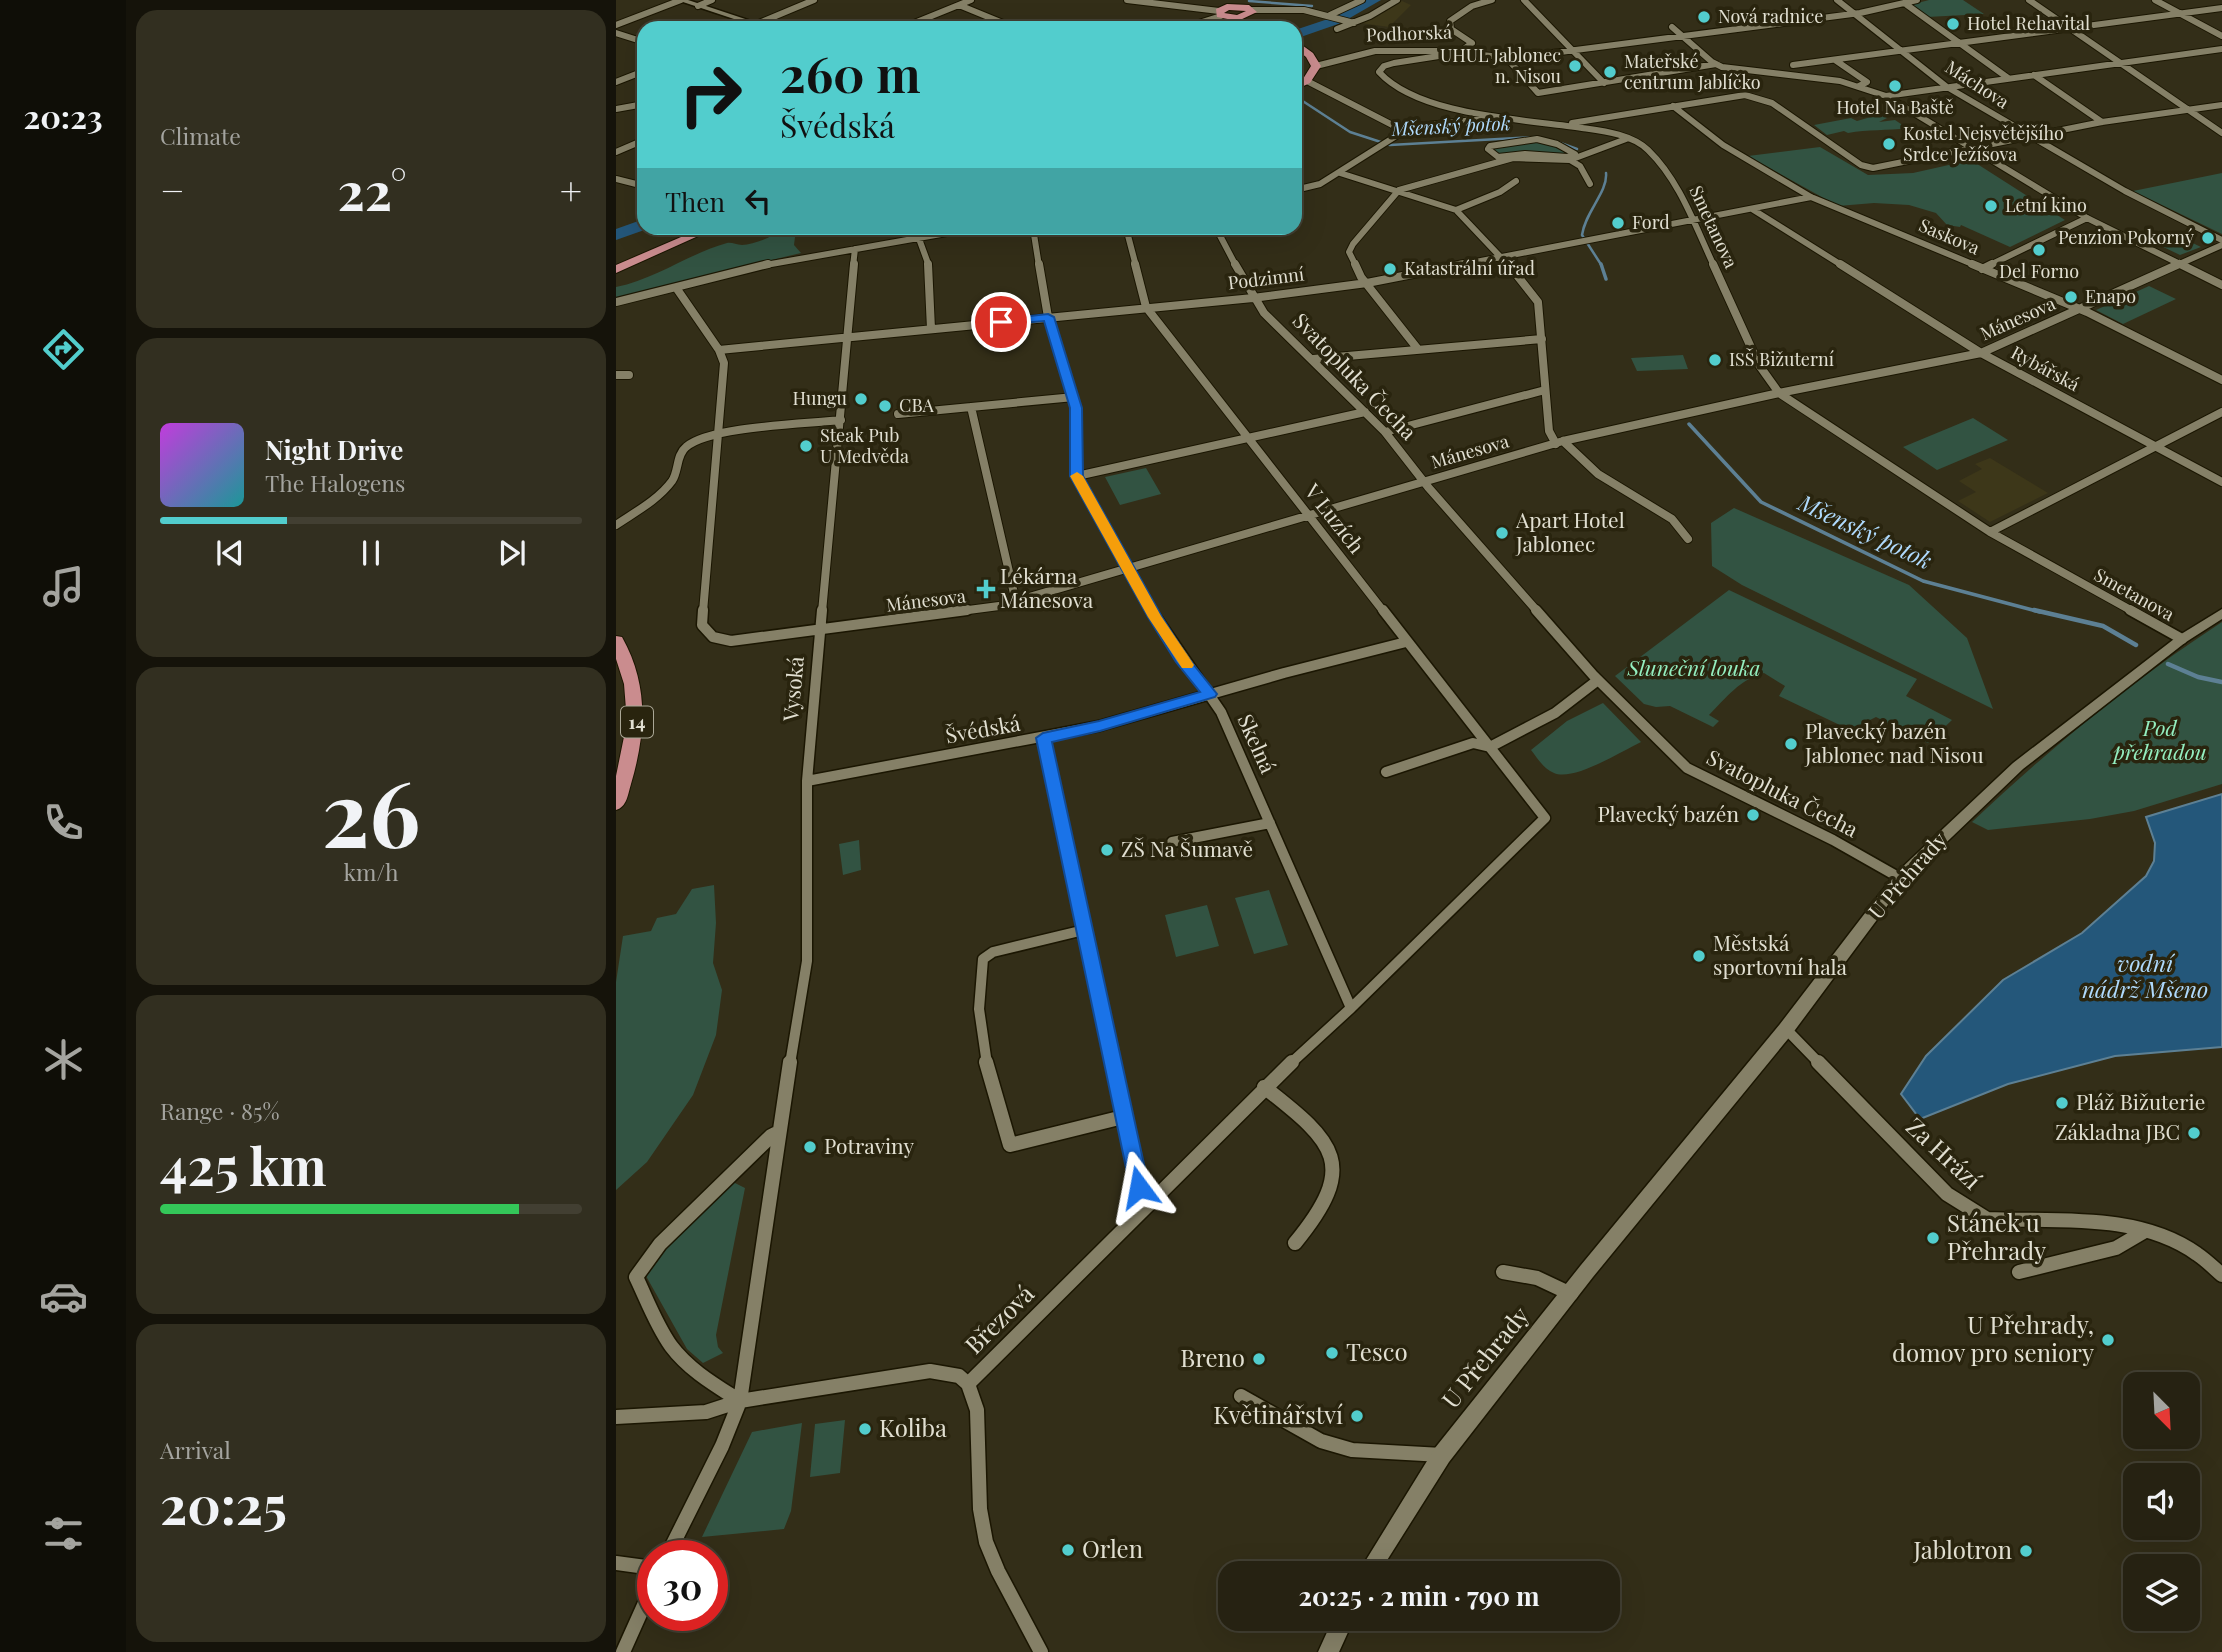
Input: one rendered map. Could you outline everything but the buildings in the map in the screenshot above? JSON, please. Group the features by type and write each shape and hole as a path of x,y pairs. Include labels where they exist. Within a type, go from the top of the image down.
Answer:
{"main road":[{"path":"1220,15 1237,3 1252,17"},
{"path":"1220,15 1252,17"},
{"path":"1302,48 1316,64 1307,81 1302,84"},
{"path":"616,269 694,235"},
{"name":"14","path":"616,641 635,691 638,715 616,803"}],"street":[{"path":"616,25 681,0 746,21"},
{"path":"698,6 712,0"},
{"path":"763,21 814,0"},
{"path":"919,21 971,0"},
{"path":"1126,0 1220,15"},
{"path":"1333,16 1362,0"},
{"path":"1337,29 1397,0"},
{"name":"Podhorská","path":"1316,64 1383,51 1458,52 1472,43 1451,29 1450,21 1472,6 1492,0"},
{"path":"1524,0 1604,83"},
{"name":"Máchova","path":"1838,0 1947,87 2029,137 2222,242"},
{"name":"Smetanova","path":"1917,0 1855,14 1572,50 1504,55 1458,52 1394,63 1384,66 1379,72 1406,94 1427,103 1500,117 1614,133 1646,148 1676,184 1759,365 1779,394 1990,532 2182,639"},
{"path":"2029,0 2222,132"},
{"path":"2155,0 2222,36"},
{"path":"959,5 998,21"},
{"path":"1907,5 2008,78"},
{"path":"1793,65 2222,8"},
{"path":"1252,17 1263,10 1304,10 1351,21"},
{"path":"1202,21 1220,15"},
{"path":"1672,27 1716,64 1739,71 1803,75 1859,86 1884,95 2087,218 2222,285"},
{"path":"616,33 637,40"},
{"path":"1884,95 2222,48"},
{"path":"1504,55 1538,93 1716,64"},
{"path":"1835,60 1884,95"},
{"path":"616,82 637,74"},
{"path":"2034,75 2102,122"},
{"path":"1307,81 1404,131"},
{"path":"1859,86 1867,82"},
{"path":"1560,125 1745,95 1772,103 1861,165 1873,168 2102,122 2222,105"},
{"path":"616,109 637,105"},
{"name":"Saskova","path":"1673,106 1723,145 1811,197 2080,309 2222,380"},
{"path":"1302,188 1320,184 1340,173 1404,131 1429,125 1500,117"},
{"path":"1417,348 1367,283 1349,252 1399,190 1513,158 1570,160 1626,139"},
{"path":"1518,152 1573,156 1574,152 1568,148 1510,141 1494,146 1492,152 1498,157 1543,145"},
{"path":"1510,141 1518,152"},
{"path":"616,152 637,143"},
{"path":"1543,145 1554,154"},
{"path":"1570,160 1580,166 1590,184"},
{"path":"1340,173 1399,190 1456,211 1502,257 1538,302 1549,431 1603,478 1670,518 1682,528 1688,539"},
{"path":"616,179 637,184"},
{"path":"1456,211 1500,192 1516,181"},
{"name":"Podzimní","path":"719,350 1253,298 1367,283 1811,197"},
{"name":"Rybářská","path":"1752,209 1981,353 2222,482"},
{"path":"1982,269 2087,218"},
{"path":"616,302 677,289 764,265 924,235"},
{"name":"Skelná","path":"1034,235 1048,317 1074,397 1077,476 1127,569 1181,659 1221,712 1351,1008"},
{"name":"V Luzích","path":"1128,235 1146,307 1246,439 1545,818"},
{"name":"Svatopluka Čecha","path":"1220,235 1253,298 1264,313 1385,432 1424,482 1598,680 1687,768 1833,840 1900,878"},
{"path":"918,236 929,256 931,329"},
{"name":"Mánesova","path":"719,434 702,619 705,631 713,637 731,641 964,612 1016,602 1560,443 1779,394 1981,353 2222,242"},
{"name":"Vysoká","path":"675,1540 722,1447 740,1401 807,961 807,782 855,249"},
{"path":"677,289 719,350 724,363 719,434"},
{"path":"1313,359 1542,339"},
{"path":"616,375 629,375"},
{"path":"1385,432 1545,390"},
{"path":"898,414 1074,397"},
{"path":"971,407 1016,602"},
{"path":"1077,476 1366,412"},
{"path":"1990,532 2222,412"},
{"path":"616,525 667,488 676,475 683,449 693,440 719,434 841,420"},
{"name":"U Přehrady","path":"1376,1561 1442,1455 1786,1029 1900,878 2018,766 2182,639 2222,613"},
{"name":"Švédská","path":"807,782 1100,726 1406,642"},
{"path":"1386,772 1474,743 1490,747 1555,713 1598,680"},
{"path":"1043,738 1143,1208"},
{"name":"Březová","path":"1041,1652 998,1571 986,1542 980,1509 977,1410 968,1384 1264,1087 1351,1008 1545,818"},
{"path":"1172,842 1269,823"},
{"path":"1084,930 993,952 983,960 977,989 983,1053 1010,1145 1123,1117"},
{"name":"Za Hrází","path":"1786,1029 1941,1188 1974,1213 1987,1219 2099,1220 2145,1231 2165,1236 2189,1249 2222,1275"},
{"path":"1264,1087 1306,1118 1322,1137 1331,1157 1335,1181 1324,1205 1295,1242"},
{"path":"740,1401 678,1354 636,1277 660,1244 771,1136 779,1132"},
{"path":"2019,1272 2116,1248 2145,1231"},
{"name":"U Přehrady","path":"1503,1272 1537,1278 1571,1294"},
{"path":"616,1417 706,1412 740,1401 930,1371 959,1376 968,1384"},
{"path":"1241,1396 1321,1441 1352,1450 1442,1455"},
{"path":"616,1563 637,1566"},
{"path":"623,1652 637,1621"},
{"path":"1328,1652 1338,1631"}],"shaded area":[{"path":"1402,1 1411,5 1389,27 1361,23"},
{"path":"1990,458 2048,493 1990,522 1958,501 1976,492 1959,481 1982,469 1975,464"}],"green space":[{"path":"1929,0 1963,0 1984,14 1927,17 1910,5"},
{"path":"1881,114 1887,118 1879,122 1895,120 1907,128 1848,133 1844,131 1827,135 1814,125 1851,118 1857,121"},
{"path":"1523,139 1559,143 1579,152 1496,160 1488,151 1492,143"},
{"path":"1820,147 1868,175 1913,173 1971,160 2065,220 2010,247 1961,225 1947,225 1936,213 1909,205 1874,203 1838,206 1748,156"},
{"path":"2222,173 2222,234 2133,191"},
{"path":"772,235 797,235 794,245 801,253 645,290 625,298 616,297 616,287 645,278 699,253 727,243 742,245 758,242"},
{"path":"2176,235 2201,247 2180,255 2155,243"},
{"path":"2149,286 2176,299 2123,324 2096,310"},
{"path":"1683,355 1688,369 1637,371 1631,358"},
{"path":"1973,418 2008,440 1937,470 1903,447"},
{"path":"1146,468 1161,494 1120,505 1105,477"},
{"path":"1734,508 1909,585 1967,638 1993,709 1742,585 1712,566 1711,523"},
{"name":"Sluneční louka","path":"1729,590 1917,679 1906,696 1952,720 1928,743 1876,717 1858,726 1846,728 1779,696 1785,686 1764,673 1741,684 1709,715 1719,721 1713,727 1670,706 1644,704 1615,676"},
{"name":"Pod přehradou","path":"2222,622 2222,784 2134,811 2090,819 1988,830 1972,822 2092,716 2156,667"},
{"path":"1603,703 1641,742 1585,770 1573,773 1562,775 1544,766 1531,750 1567,721"},
{"path":"859,840 861,870 843,875 839,844"},
{"path":"714,885 716,923 713,963 722,990 716,1035 693,1095 647,1162 616,1190 616,982 623,936 651,931 657,918 676,914 692,889"},
{"path":"1269,890 1288,945 1254,954 1235,898"},
{"path":"1207,905 1219,946 1176,957 1165,915"},
{"path":"733,1182 745,1188 716,1335 718,1347 723,1353 703,1363 687,1349 646,1276 664,1249"},
{"path":"845,1420 840,1473 810,1477 815,1424"},
{"path":"802,1423 791,1511 784,1529 702,1537 752,1432"}],"water":[{"name":"vodní nádrž Mšeno","path":"2222,794 2222,1047 2115,1056 2008,1084 1920,1119 1901,1094 1926,1056 2003,980 2082,933 2146,876 2154,861 2155,843 2146,817"}],"waterway":[{"name":"Mšenský potok","path":"1344,16 1374,0"},
{"path":"1249,1 1312,6"},
{"path":"1302,32 1336,20"},
{"name":"Mšenský potok","path":"1302,101 1350,132 1390,145 1536,137"},
{"name":"Mšenský potok","path":"1555,141 1577,149"},
{"name":"Mšenský potok","path":"1601,265 1582,235 1587,218 1604,187 1606,173"},
{"path":"616,235 637,227"},
{"name":"Mšenský potok","path":"1601,265 1606,279"},
{"name":"Mšenský potok","path":"1689,424 1761,502 1923,581 2040,612"},
{"name":"Mšenský potok","path":"2034,610 2103,626 2136,645"},
{"name":"Mšenský potok","path":"2168,664 2198,677 2222,682"}],"slow traffic":[{"path":"1077,476 1155,617 1187,665"}],"place":[{"name":"Nová radnice","path":"1704,17"},
{"name":"Hotel Rehavital","path":"1953,24"},
{"name":"UHUL Jablonec n. Nisou","path":"1575,66"},
{"name":"Mateřské centrum Jablíčko","path":"1610,72"},
{"name":"Hotel Na Baště","path":"1895,86"},
{"name":"Kostel Nejsvětějšího Srdce Ježíšova","path":"1889,144"},
{"name":"Letní kino","path":"1991,206"},
{"name":"Ford","path":"1618,223"},
{"name":"Penzion Pokorný","path":"2208,238"},
{"name":"Del Forno","path":"2039,250"},
{"name":"Katastrální úřad","path":"1390,269"},
{"name":"Enapo","path":"2071,297"},
{"name":"ISŠ Bižuterní","path":"1715,360"},
{"name":"Hungu","path":"861,399"},
{"name":"CBA","path":"885,406"},
{"name":"Steak Pub U Medvěda","path":"806,446"},
{"name":"Apart Hotel Jablonec","path":"1502,533"},
{"name":"Lékárna Mánesova","path":"986,589"},
{"name":"Plavecký bazén Jablonec nad Nisou","path":"1791,744"},
{"name":"Plavecký bazén","path":"1753,815"},
{"name":"ZŠ Na Šumavě","path":"1107,850"},
{"name":"Městská sportovní hala","path":"1699,956"},
{"name":"Pláž Bižuterie","path":"2062,1103"},
{"name":"Základna JBC","path":"2194,1133"},
{"name":"Potraviny","path":"810,1147"},
{"name":"Stánek u Přehrady","path":"1933,1238"},
{"name":"U Přehrady, domov pro seniory","path":"2108,1340"},
{"name":"Tesco","path":"1332,1353"},
{"name":"Breno","path":"1259,1359"},
{"name":"Květinářství","path":"1357,1416"},
{"name":"Koliba","path":"865,1429"},
{"name":"Orlen","path":"1068,1550"},
{"name":"Jablotron","path":"2026,1551"}],"route":[{"path":"1001,322 1048,317 1074,397 1077,476 1155,617 1181,659 1210,694 1100,726 1043,738 1139,1187"}]}
